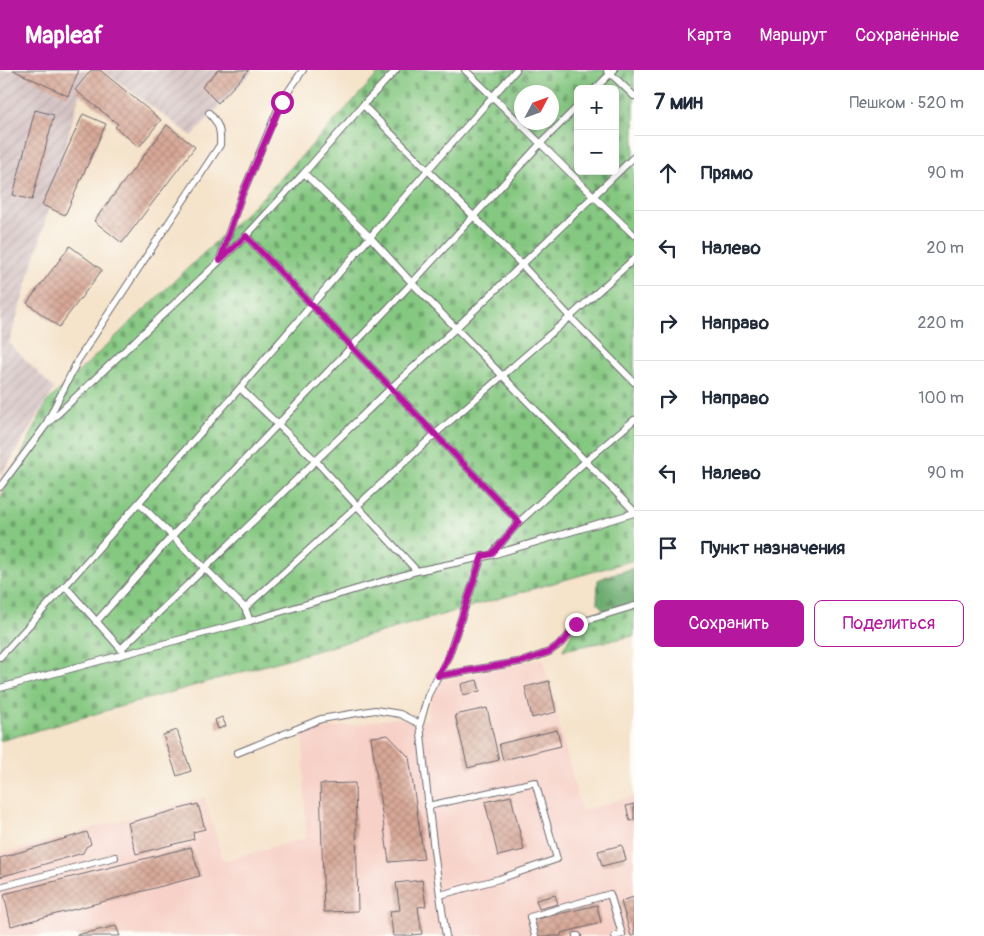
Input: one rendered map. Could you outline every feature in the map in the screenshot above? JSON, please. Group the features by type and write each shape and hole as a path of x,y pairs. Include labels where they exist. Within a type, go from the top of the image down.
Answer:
{"lane":[{"path":"220,260 241,197 282,102 303,70"},
{"path":"0,487 46,425 246,236 396,70"},
{"path":"465,70 634,234"},
{"path":"0,658 240,388 516,70"},
{"path":"598,85 610,71 634,96"},
{"path":"363,105 522,265 634,382"},
{"path":"96,622 172,536 574,110"},
{"path":"46,425 78,360 220,145 221,133 216,121 209,113"},
{"path":"123,651 204,567 634,157"},
{"path":"0,688 123,651 250,621 417,571 492,554 634,512 412,283 370,237 304,173"},
{"path":"246,236 519,522"},
{"path":"245,608 434,435 634,260"},
{"path":"240,388 316,461 417,571"},
{"path":"492,554 519,522 634,420"},
{"path":"139,503 245,608 250,621"},
{"path":"446,936 428,806 420,724 428,695 449,655 482,556"},
{"path":"65,586 123,651"},
{"path":"438,676 524,661 549,652 565,640 576,624 634,606"},
{"path":"237,753 322,719 375,710 400,714 420,724"},
{"path":"428,806 535,782 557,859 498,879 440,895"},
{"path":"0,887 115,857"},
{"path":"536,936 530,917 610,894 622,934 615,936"}],"shaded area":[{"path":"0,70 86,70 40,240 9,343 54,389 0,477"},
{"path":"102,70 253,70 192,136"},
{"path":"543,658 581,811 634,796 634,936 0,936 0,854 204,797 223,861 306,838 303,733 394,718 427,720 431,698 441,681"}],"green space":[{"path":"382,70 634,70 634,560 0,741 0,499 47,402 268,192"},
{"path":"634,568 634,604 607,613 597,603 598,580"},
{"path":"634,601 634,636 563,650 580,617"}],"building":[{"path":"13,70 79,70 68,96"},
{"path":"91,70 100,70 161,120 139,147 115,127 118,124 75,90"},
{"path":"218,70 249,70 218,103 202,87"},
{"path":"35,110 54,115 32,200 13,195"},
{"path":"83,114 106,124 65,215 42,205"},
{"path":"167,125 195,147 122,243 94,221"},
{"path":"70,246 102,270 59,327 27,303"},
{"path":"477,680 480,691 463,695 461,684"},
{"path":"549,681 556,712 532,718 525,687"},
{"path":"487,708 499,760 468,768 455,715"},
{"path":"222,717 226,726 218,729 215,720"},
{"path":"177,730 191,771 177,776 163,735"},
{"path":"557,730 561,746 503,760 499,744"},
{"path":"388,735 409,757 424,859 389,862 371,737"},
{"path":"355,783 358,911 324,912 320,784"},
{"path":"511,796 524,850 498,856 485,802"},
{"path":"198,804 205,829 193,832 194,839 136,854 128,823"},
{"path":"634,804 634,820 630,821 626,806"},
{"path":"87,832 91,844 86,847 83,853 0,877 0,858"},
{"path":"622,845 626,860 602,866 598,851"},
{"path":"191,847 200,876 11,926 4,894"},
{"path":"422,880 426,906 418,907 422,934 393,936 390,911 400,910 396,883"},
{"path":"555,895 558,904 539,909 536,900"},
{"path":"634,897 634,936 631,936 621,901"},
{"path":"597,905 601,923 561,933 561,936 537,936 533,920"},
{"path":"116,926 120,936 77,936 77,935"}],"route":[{"path":"282,102 241,197 220,260 246,236 519,522 492,554 482,556 449,655 438,676 524,661 549,652 565,640 576,624"}]}
